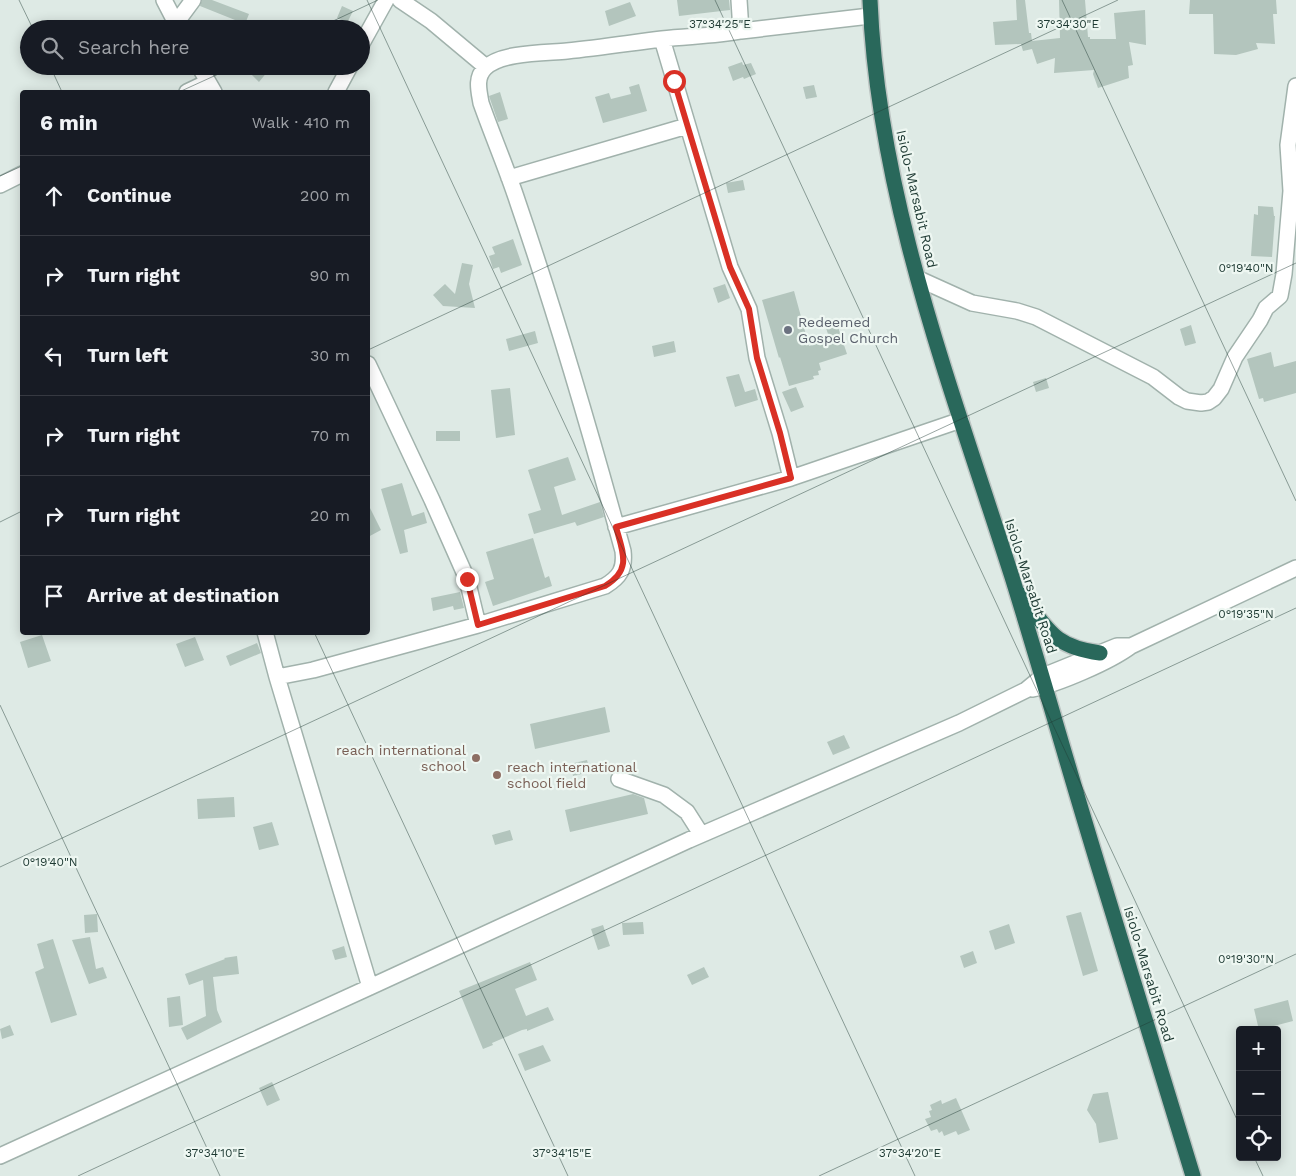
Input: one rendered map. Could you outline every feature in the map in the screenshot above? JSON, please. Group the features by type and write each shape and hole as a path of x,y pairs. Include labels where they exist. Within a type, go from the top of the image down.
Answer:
{"highway":[{"name":"Isiolo-Marsabit Road","path":"870,0 879,101 899,200 919,278 961,420 1044,681 1105,889 1193,1176"},
{"path":"1015,588 1055,637 1077,649 1100,653"}],"street":[{"path":"164,0 175,20"},
{"path":"182,20 194,0"},
{"path":"370,29 386,0"},
{"path":"400,0 431,21 486,67"},
{"path":"739,0 741,31"},
{"path":"277,677 312,670 478,625 605,586 615,580 624,561 603,476 550,298 481,103 478,88 479,77 486,67 503,59 518,56 662,39 720,35 870,16"},
{"path":"662,39 730,267 749,309 757,358 780,433 791,478"},
{"path":"197,90 211,87 204,75"},
{"path":"337,90 345,75"},
{"path":"919,278 972,303 1017,310 1036,317 1153,377 1179,397 1194,402 1208,402 1214,398 1220,389 1235,357 1266,308 1280,296 1284,274 1291,191 1288,144 1296,86"},
{"path":"509,178 687,126"},
{"path":"0,186 20,175"},
{"path":"370,368 467,579 478,625"},
{"path":"616,527 791,478 961,420"},
{"path":"1044,681 1103,662 1131,646 1296,568"},
{"path":"266,635 370,988"},
{"path":"0,1156 370,988 701,834 959,723 1100,653 1117,646 1131,646"},
{"path":"619,779 664,795 687,812 701,834"}],"building":[{"path":"202,0 212,0 249,14 247,20 235,20 200,6"},
{"path":"677,0 729,0 730,10 679,16"},
{"path":"1016,0 1025,0 1029,33 1031,33 1032,41 1060,38 1059,0 1085,0 1088,37 1090,39 1116,39 1114,13 1145,10 1146,45 1129,42 1133,65 1128,66 1129,78 1098,88 1093,74 1094,70 1054,73 1055,58 1037,64 1032,49 1023,51 1021,44 995,45 993,22 1017,20"},
{"path":"1190,0 1276,0 1277,14 1273,14 1275,44 1256,43 1258,49 1236,55 1214,54 1213,14 1189,14"},
{"path":"630,2 636,16 609,26 605,11"},
{"path":"342,6 353,11 348,20 337,18"},
{"path":"742,62 743,65 751,63 756,74 733,81 728,67"},
{"path":"252,75 265,75 259,82"},
{"path":"639,84 647,111 603,123 595,97 609,93 611,99 631,94 629,87"},
{"path":"814,85 817,97 806,99 803,87"},
{"path":"500,92 508,119 498,122 489,96"},
{"path":"743,180 745,190 728,193 726,183"},
{"path":"1258,206 1273,207 1275,216 1272,257 1251,256 1254,214 1258,215"},
{"path":"513,239 522,265 501,273 499,267 493,269 489,256 495,254 492,247"},
{"path":"462,263 473,265 469,284 475,308 443,306 433,295 445,284 455,294"},
{"path":"725,284 730,298 718,303 713,288"},
{"path":"794,291 809,346 830,340 826,328 837,324 847,354 819,363 821,370 818,371 819,375 813,376 814,379 789,386 762,300"},
{"path":"1191,325 1196,343 1185,346 1180,329"},
{"path":"535,331 538,343 509,351 506,339"},
{"path":"674,341 676,352 654,357 652,346"},
{"path":"1271,352 1274,367 1296,361 1296,393 1264,402 1263,398 1259,399 1247,359"},
{"path":"739,374 745,392 755,389 758,400 735,407 726,377"},
{"path":"1046,378 1049,388 1036,392 1033,382"},
{"path":"796,387 804,407 791,412 782,392"},
{"path":"510,388 515,435 496,438 491,390"},
{"path":"436,431 460,431 460,441 436,441"},
{"path":"568,457 576,480 554,487 562,515 600,502 604,517 577,526 575,522 534,534 528,514 541,510 528,470"},
{"path":"402,483 412,516 424,512 427,523 404,530 408,552 400,554 381,489"},
{"path":"370,508 381,530 370,536"},
{"path":"533,538 545,578 549,576 552,586 493,606 485,582 494,579 486,552"},
{"path":"460,592 464,608 454,610 453,606 433,611 431,598"},
{"path":"42,635 51,661 28,668 20,642"},
{"path":"195,637 204,660 185,667 176,644"},
{"path":"257,643 261,653 230,666 226,656"},
{"path":"605,707 610,732 535,749 530,724"},
{"path":"844,735 850,748 833,755 827,742"},
{"path":"587,760 590,772 573,776 570,764"},
{"path":"633,794 644,798 648,814 570,832 565,810"},
{"path":"234,797 235,817 198,819 197,799"},
{"path":"272,822 279,845 259,850 253,827"},
{"path":"510,830 513,840 495,845 492,835"},
{"path":"1081,912 1098,971 1083,976 1066,916"},
{"path":"97,914 98,932 85,933 84,915"},
{"path":"643,922 644,934 623,935 622,923"},
{"path":"1009,924 1015,943 995,950 989,931"},
{"path":"603,925 610,946 598,950 591,929"},
{"path":"90,937 96,969 103,967 107,978 89,984 72,940"},
{"path":"53,939 77,1015 51,1023 35,972 44,968 37,944"},
{"path":"344,946 347,957 335,960 332,950"},
{"path":"973,951 977,963 964,968 960,956"},
{"path":"237,956 239,974 213,977 217,1010 222,1022 187,1040 181,1028 206,1016 203,980 189,985 185,974 224,958"},
{"path":"530,962 537,980 515,989 526,1016 548,1007 554,1020 527,1031 527,1029 522,1030 483,1049 459,991"},
{"path":"704,967 709,977 692,985 687,975"},
{"path":"180,996 183,1025 169,1027 167,998"},
{"path":"1288,1000 1293,1021 1274,1026 1258,1026 1254,1009"},
{"path":"10,1025 14,1035 2,1039 0,1029"},
{"path":"543,1045 551,1061 525,1071 518,1054"},
{"path":"272,1082 280,1100 267,1106 259,1088"},
{"path":"1108,1092 1118,1139 1099,1143 1096,1124 1087,1110 1093,1094"},
{"path":"956,1098 970,1130 958,1135 956,1131 944,1136 942,1131 939,1133 937,1129 931,1131 925,1119 931,1117 929,1111 932,1110 930,1105 941,1100 942,1104"}],"place":[{"name":"Redeemed Gospel Church","path":"788,330"},
{"name":"reach international school","path":"476,758"},
{"name":"reach international school field","path":"497,775"}],"route":[{"path":"467,579 478,625 605,586 615,580 624,561 616,527 791,478 780,433 757,358 749,309 730,267 674,81"}]}
